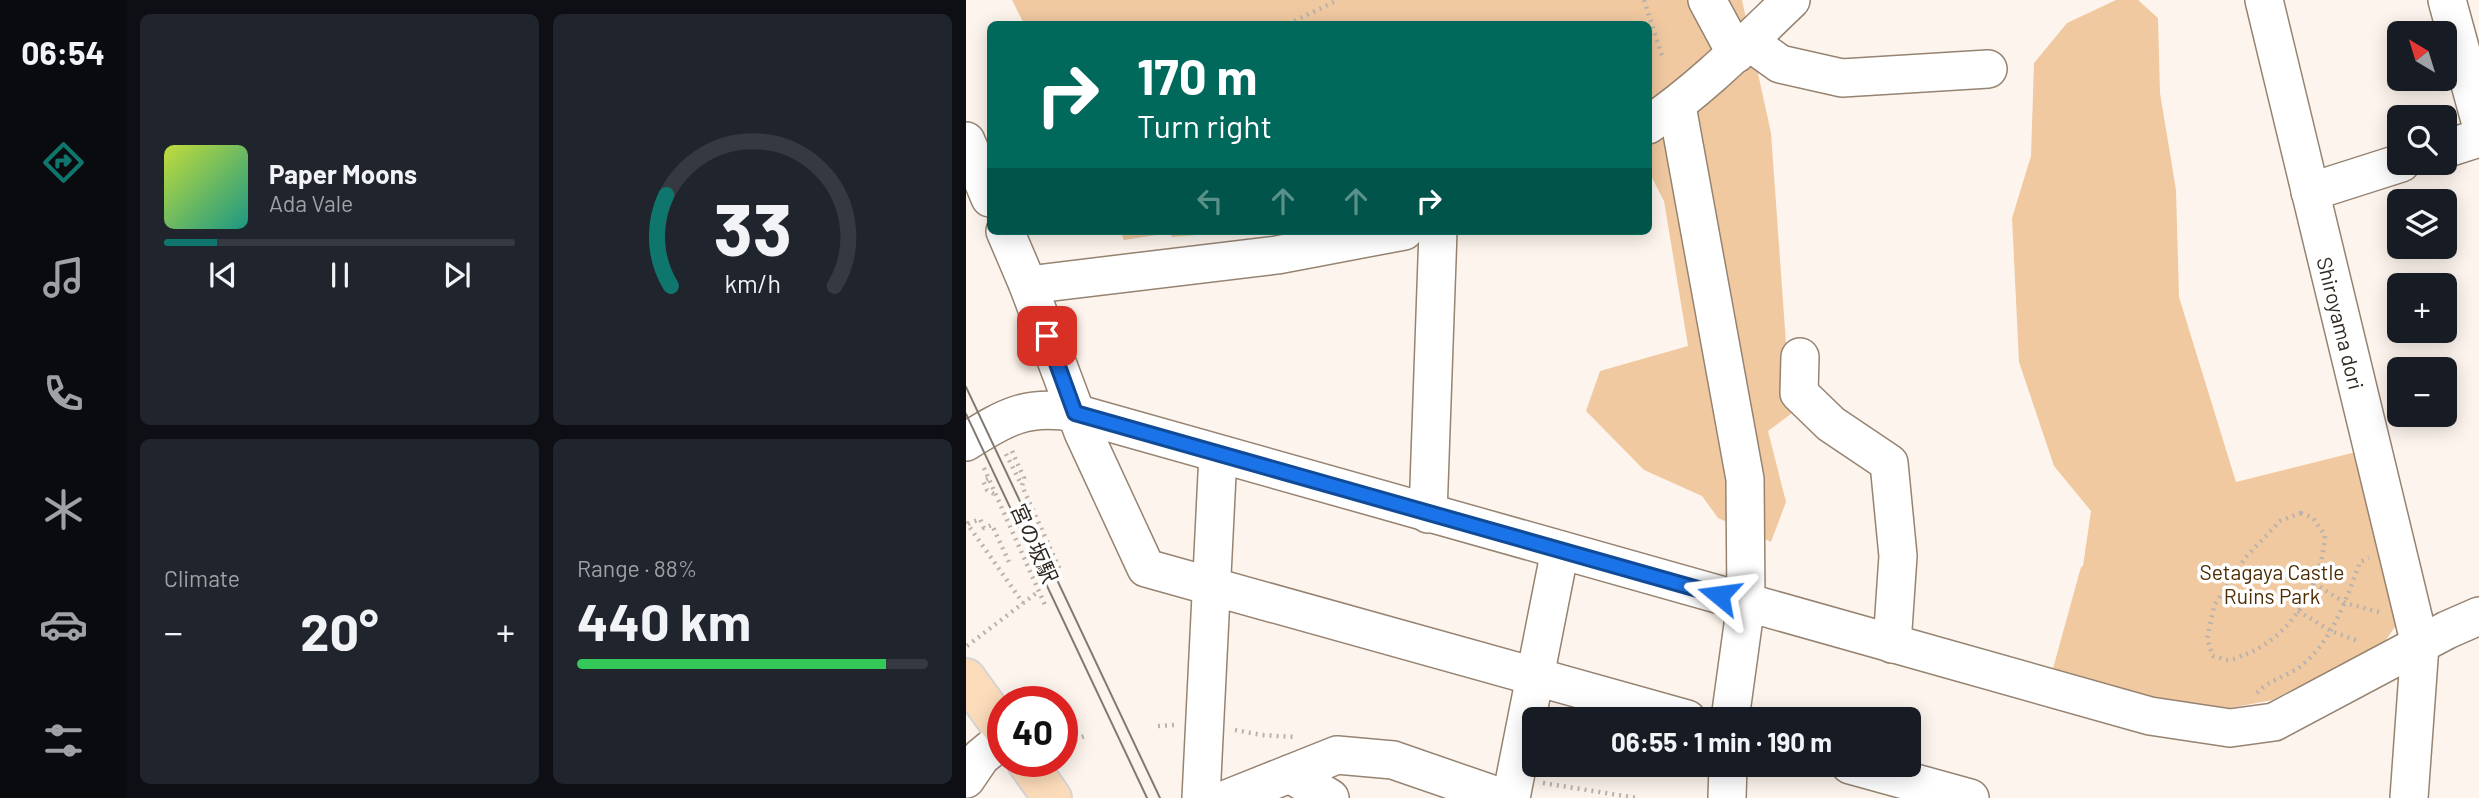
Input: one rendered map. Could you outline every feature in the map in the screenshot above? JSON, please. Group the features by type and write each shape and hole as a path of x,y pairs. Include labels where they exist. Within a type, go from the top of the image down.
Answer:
{"main road":[{"path":"966,678 987,708"},
{"path":"1037,777 1052,798"}],"street":[{"path":"1707,0 1742,48 1780,64 1842,78 1988,69"},
{"path":"1732,707 1746,603 1745,479 1663,115 1742,48 1791,0"},
{"name":"Shiroyama dori","path":"2264,0 2420,645 2409,798"},
{"path":"2448,0 2479,117"},
{"path":"2457,145 2479,138"},
{"path":"966,141 987,191"},
{"path":"2310,192 2387,167"},
{"path":"1006,235 1028,285 1075,413 1146,568 1643,707"},
{"path":"1028,285 1277,255 1383,235"},
{"path":"1429,514 1438,235"},
{"path":"1800,357 1800,393 1831,424 1889,463 1898,556 1892,644"},
{"path":"973,450 1037,409 1051,408 1075,413 2150,716 2230,728 2274,722 2479,616"},
{"path":"1201,798 1218,454"},
{"path":"1511,798 1560,550"},
{"path":"966,779 987,752"},
{"path":"1229,798 1337,755 1393,760 1503,798"},
{"path":"1290,774 1330,798"},
{"path":"1727,798 1728,777"},
{"path":"1894,777 1970,798"}],"path":[{"path":"1294,21 1338,0"},
{"path":"1644,0 1650,21"},
{"path":"1652,27 1662,60"},
{"name":"宮の坂駅","path":"1006,430 1024,478 1022,486"},
{"name":"宮の坂駅","path":"973,450 988,479 983,481 987,491 995,495 1045,605"},
{"name":"宮の坂駅","path":"1008,458 1061,572"},
{"path":"2301,513 2313,519 2325,535 2323,558 2314,583 2283,631 2260,649 2229,660 2213,656 2207,639 2214,606 2245,558 2280,520 2301,513"},
{"path":"1009,562 992,525 984,528 980,519 967,523 1023,603"},
{"path":"2230,728 2259,689 2303,664 2331,631 2360,562 2396,548"},
{"path":"2314,583 2345,603 2388,615 2411,610"},
{"path":"966,647 1039,591"},
{"path":"2297,611 2331,631 2371,645 2383,664"},
{"path":"1078,738 1087,735"}],"green space":[{"path":"1012,0 1742,0 1771,133 1791,414 1768,431 1786,502 1771,542 1718,518 1702,496 1644,470 1586,411 1600,371 1688,346 1664,201 1652,178 1652,21 1022,21"},
{"name":"Setagaya Castle Ruins Park","path":"2116,0 2138,0 2158,18 2160,93 2176,190 2179,297 2236,482 2356,452 2397,624 2383,644 2272,700 2230,708 2150,702 2052,672 2083,566 2091,511 2054,466 2019,362 2012,218 2031,156 2034,63 2067,23"},
{"path":"1122,235 1157,235 1124,240"}],"tram line":[{"path":"966,387 1160,798"},
{"path":"966,414 1147,798"}],"route":[{"path":"1047,336 1075,413 1719,595"}]}
